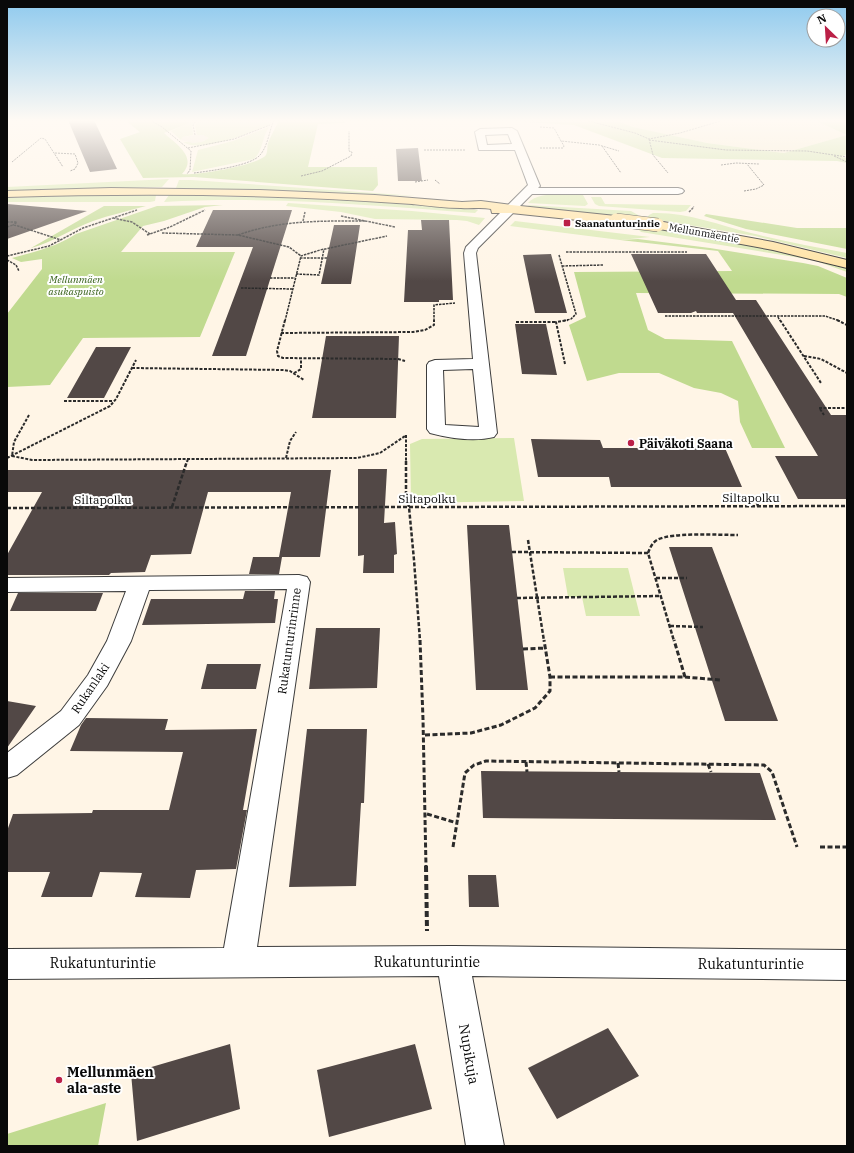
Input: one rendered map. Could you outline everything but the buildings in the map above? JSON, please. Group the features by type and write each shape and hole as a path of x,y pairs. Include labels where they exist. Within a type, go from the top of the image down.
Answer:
{"main road":[{"name":"Mellunmäentie","path":"7,194 118,191 215,191 352,196 462,205 492,210 511,210 658,225 774,246 847,264"}],"street":[{"path":"480,364 435,366 436,429 452,432 488,433 470,253 472,247 534,186 529,174"},
{"path":"530,191 602,192 604,195 616,201 679,200 675,191"},
{"name":"Rukatunturinrinne","path":"7,585 299,582 238,962"},
{"name":"Rukanlaki","path":"7,768 70,718 98,680 119,641 140,584"},
{"name":"Rukatunturintie","path":"7,964 453,961 847,965"},
{"name":"Nupikuja","path":"453,961 485,1146"}],"path":[{"path":"301,176 310,174"},
{"path":"668,174 675,191"},
{"path":"744,192 756,190 764,185 754,174"},
{"path":"687,214 694,206"},
{"path":"7,256 49,246 83,228 143,209"},
{"path":"161,232 210,209"},
{"path":"303,221 305,209"},
{"path":"341,216 395,226"},
{"path":"113,218 132,222 151,234"},
{"path":"238,235 261,228 303,221 372,221"},
{"path":"7,222 17,222 7,227"},
{"path":"13,225 61,240"},
{"path":"147,235 161,232 238,235 289,247 295,250 301,257 327,258"},
{"path":"301,257 324,249 387,236"},
{"path":"319,275 324,249"},
{"path":"566,252 687,252"},
{"path":"516,322 556,322 571,319 576,314 559,254"},
{"path":"301,257 281,333 277,351 278,356 301,359 398,359 404,361"},
{"path":"7,260 16,265 19,271"},
{"path":"562,266 603,265"},
{"path":"296,274 323,275"},
{"path":"270,278 295,278"},
{"path":"241,288 292,289"},
{"path":"281,333 414,332 425,330 434,325 434,305 460,302"},
{"path":"665,316 825,316 839,320 847,326"},
{"path":"778,316 821,383"},
{"path":"556,322 565,364"},
{"path":"803,356 821,359 847,373"},
{"path":"294,373 301,369 301,359"},
{"path":"7,458 30,445 101,411 113,402 136,360"},
{"path":"132,368 284,370 294,373 304,380"},
{"path":"64,401 113,402"},
{"path":"824,415 820,408 847,408"},
{"path":"12,456 14,442 29,415"},
{"path":"286,458 290,441 296,432"},
{"path":"12,456 32,460 357,458 380,453 406,435 406,496 409,507 417,578 425,735 427,814 427,934"},
{"path":"172,507 188,459"},
{"path":"755,497 758,506"},
{"name":"Siltapolku","path":"7,508 847,506"},
{"path":"685,677 648,553 652,544 660,538 671,536 738,536"},
{"path":"425,735 472,733 501,725 535,708 550,691 550,677 546,648 528,540"},
{"path":"512,552 648,553"},
{"path":"656,578 687,578"},
{"path":"517,598 661,596"},
{"path":"670,626 703,627"},
{"path":"523,649 546,648"},
{"path":"550,677 685,677 720,680"},
{"path":"453,846 465,773 470,767 479,762 486,761 764,764 772,772 797,847"},
{"path":"526,762 527,772"},
{"path":"618,763 619,772"},
{"path":"708,764 711,772"},
{"path":"427,814 457,823"},
{"path":"820,847 847,847"}],"green space":[{"path":"141,174 377,174 378,185 373,191 194,177 143,178"},
{"path":"169,179 162,187 7,191 7,187"},
{"path":"179,180 191,180 416,196 176,188"},
{"path":"93,195 156,195 155,201 150,202 7,202 7,198"},
{"path":"169,195 331,199 478,210 475,213 358,204 242,200 164,202"},
{"path":"546,195 583,195 588,204 585,206 528,203 533,199"},
{"path":"591,197 601,197 605,204 691,205 686,211 680,212 599,206 595,204"},
{"path":"288,203 412,211 485,218 479,225 467,221 457,220 375,219 341,212 286,206"},
{"name":"Mellunmäen asukaspuisto","path":"223,205 205,207 164,221 143,226 121,252 235,252 200,337 83,338 50,385 7,387 7,314 42,269 42,259 21,262 12,258 45,249 76,234 157,206"},
{"path":"527,205 631,211 638,215 636,218 535,208"},
{"path":"104,206 146,206 93,221 31,248"},
{"path":"653,213 666,213 691,217 763,236 847,253 847,258 755,236 647,218"},
{"path":"706,214 797,228 847,228 847,249 746,229 704,216"},
{"path":"515,221 650,237 620,240 510,226"},
{"path":"641,227 685,233 778,251 812,260 641,232 639,230"},
{"path":"638,239 710,248 803,263 818,266 847,278 847,297 839,294 636,293 648,330 665,339 732,341 785,448 752,448 740,422 738,401 721,393 694,388 659,373 619,373 587,381 569,325 586,317 574,272 732,271 718,251 620,240"},
{"path":"814,260 847,269 847,272"},
{"path":"514,438 524,501 411,503 410,444 422,439"},
{"path":"563,568 628,568 640,616 586,616 582,597 568,597"},
{"path":"106,1103 98,1146 7,1146 7,1134"}],"place":[{"name":"Saanatunturintie","path":"567,223"},
{"name":"Päiväkoti Saana","path":"631,443"},
{"name":"Mellunmäen ala-aste","path":"59,1080"}]}
